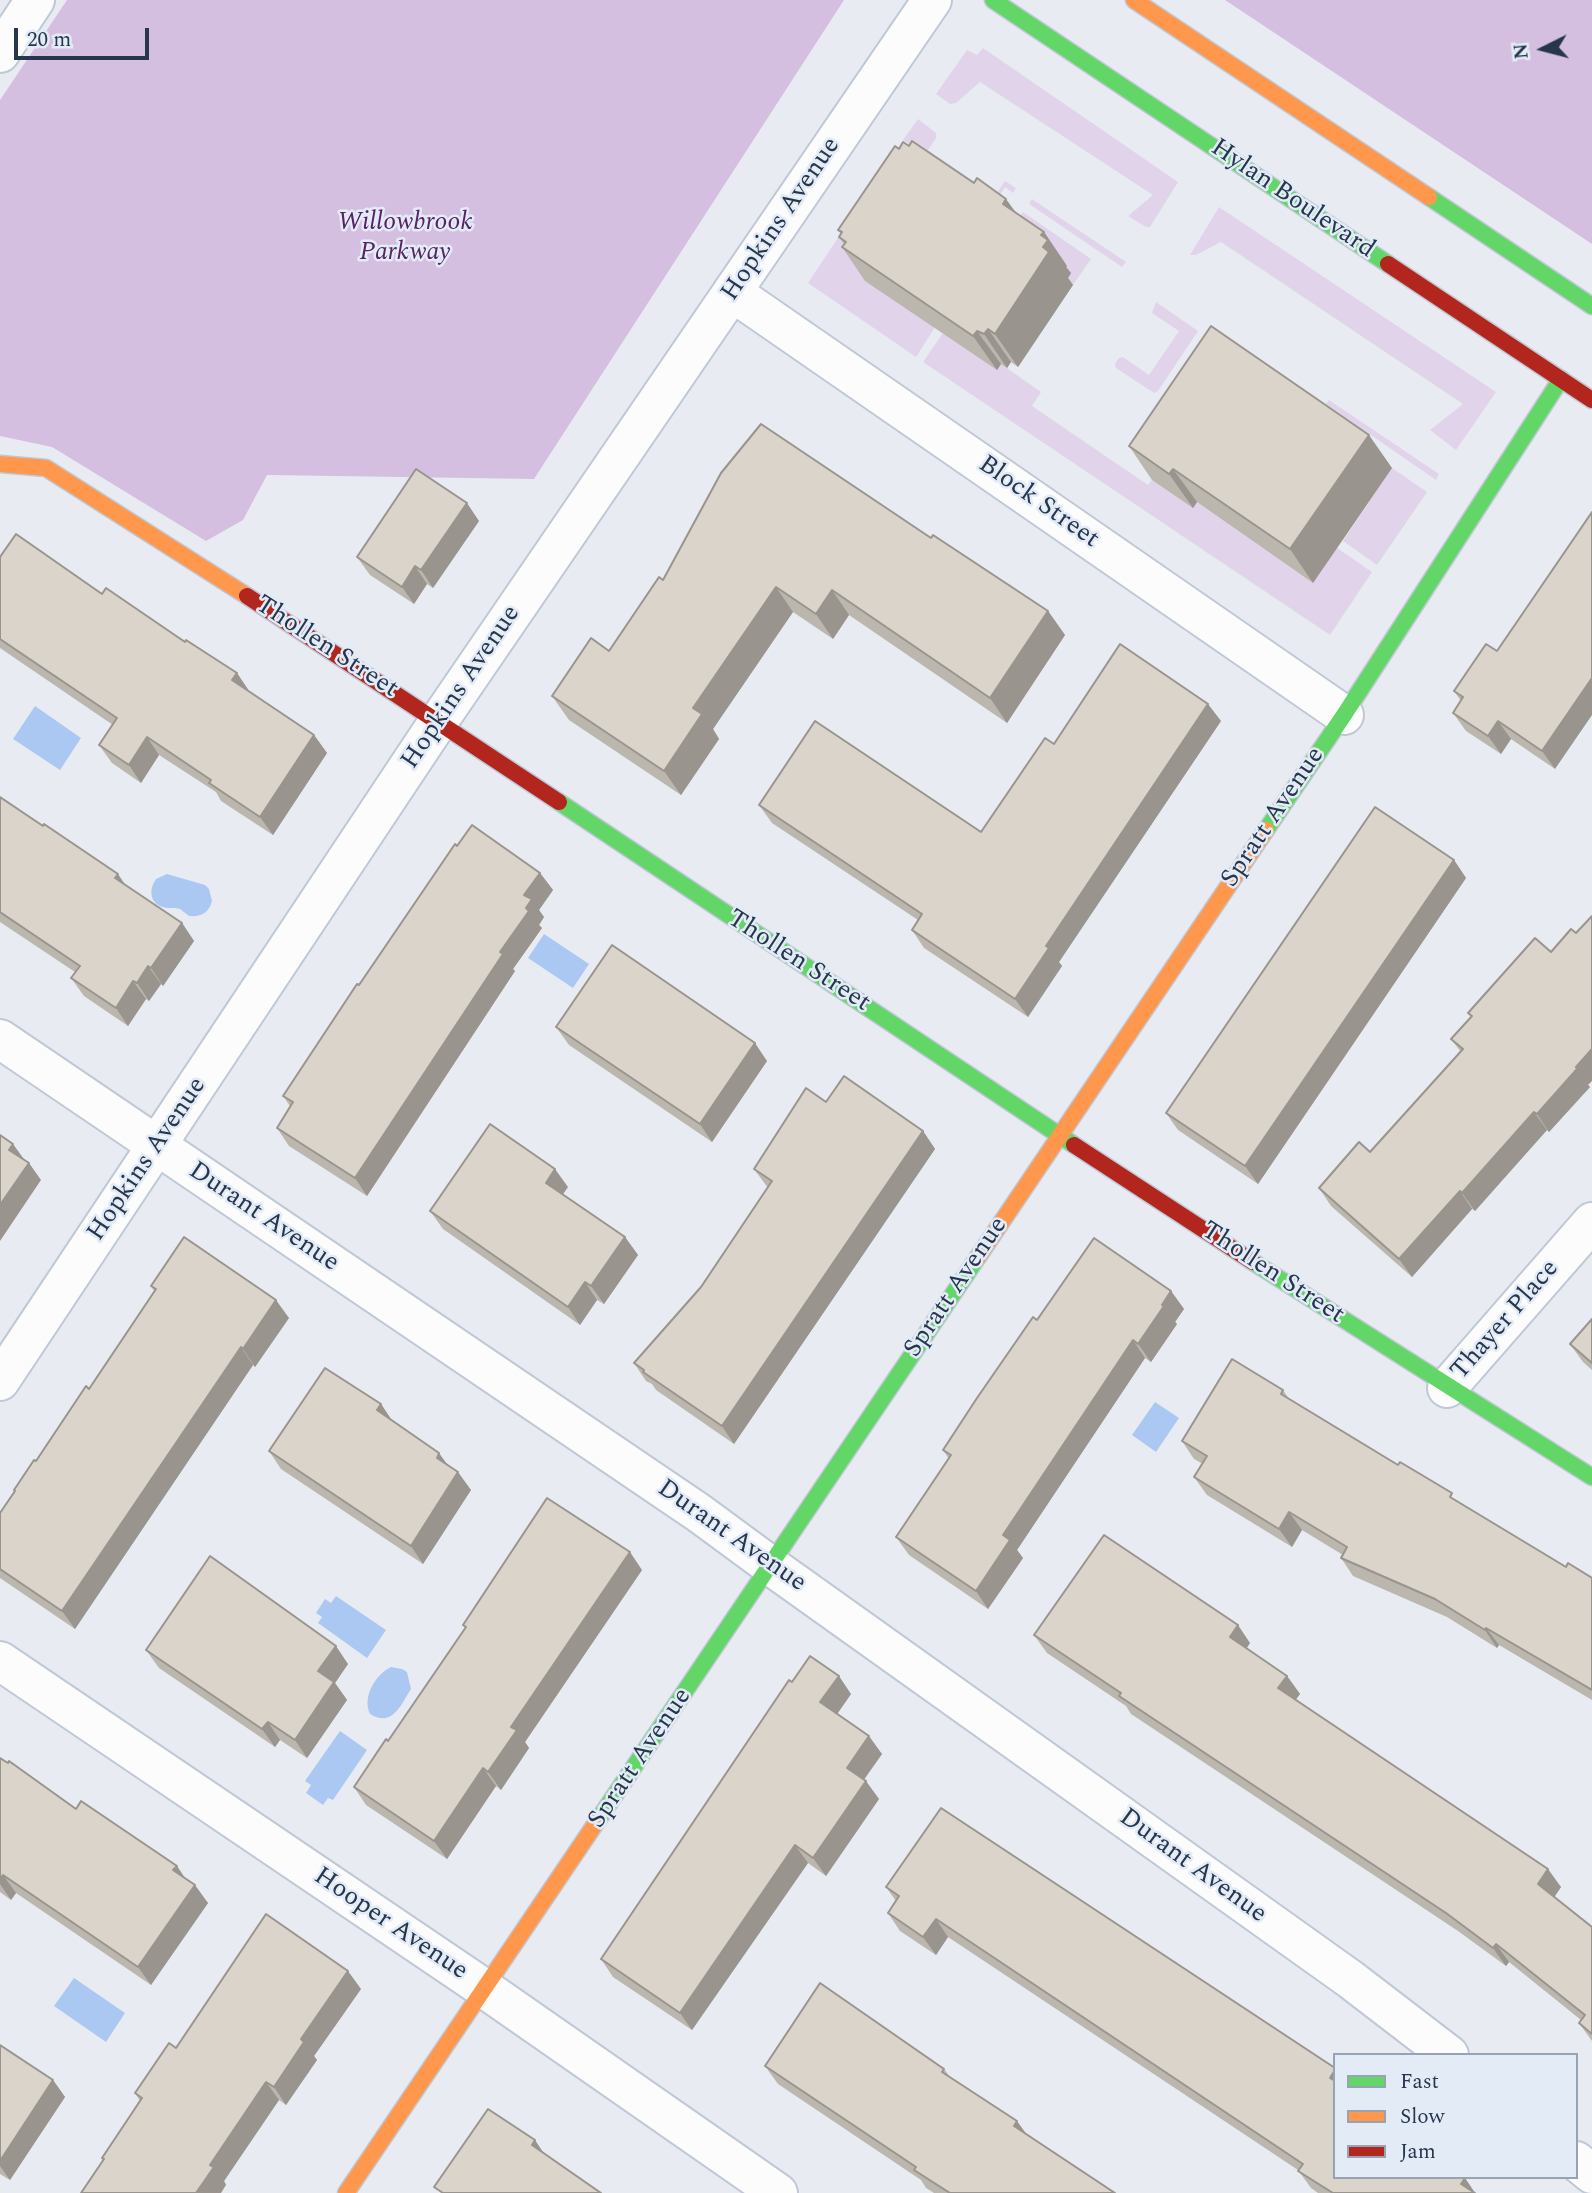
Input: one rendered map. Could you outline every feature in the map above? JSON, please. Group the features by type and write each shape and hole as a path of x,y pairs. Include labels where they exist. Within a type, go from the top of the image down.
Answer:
{"street":[{"path":"0,53 35,0"},
{"name":"Hopkins Avenue","path":"0,1381 438,722 932,0"},
{"name":"Hylan Boulevard","path":"993,0 1592,400"},
{"path":"1134,0 1592,306"},
{"name":"Block Street","path":"732,292 1344,715"},
{"name":"Spratt Avenue","path":"346,2193 1344,715 1561,379"},
{"name":"Thollen Street","path":"0,464 46,468 438,722 1447,1388 1592,1477"},
{"name":"Durant Avenue","path":"0,1039 699,1513 1350,1979 1446,2053"},
{"name":"Thayer Place","path":"1447,1388 1592,1222"},
{"name":"Hooper Avenue","path":"0,1661 485,1989 778,2193"},
{"path":"1578,2163 1592,2174"}],"shaded area":[{"path":"983,48 1178,182 1150,227 1128,216 1153,195 980,82 956,103 950,104 936,94 967,50 977,55"},
{"path":"918,119 936,133 936,138 928,150 995,196 1005,181 1016,188 1013,193 1005,187 996,201 903,140"},
{"path":"897,149 935,327 916,357 808,283"},
{"path":"1032,199 1126,262 1122,267 1029,204"},
{"path":"1219,207 1496,392 1456,450 1430,430 1463,404 1221,242 1196,255 1190,255"},
{"path":"1023,212 1091,259 1073,285 1067,281 1067,265 1016,223"},
{"path":"1156,302 1198,331 1158,391 1154,393 1116,368 1115,364 1123,357 1149,375 1179,331 1152,313"},
{"path":"943,333 996,369 1001,364 1041,392 1032,406 1148,485 1152,480 1193,507 1197,502 1313,583 1337,548 1372,572 1330,635 923,362"},
{"path":"1329,400 1439,474 1436,480 1326,404"},
{"path":"1392,468 1427,492 1377,565 1343,541"}],"green space":[{"name":"Willowbrook Parkway","path":"67,0 844,0 534,479 267,475 243,520 206,541 52,447 0,436 0,100"},
{"path":"1225,0 1592,0 1592,244"}],"water":[{"path":"35,706 81,738 60,770 13,739"},
{"path":"167,874 205,885 212,901 207,911 201,915 189,916 180,909 158,905 151,891 156,879"},
{"path":"544,934 589,964 573,988 528,958"},
{"path":"1155,1402 1179,1418 1156,1452 1132,1435"},
{"path":"336,1596 386,1630 367,1658 318,1623 322,1617 316,1613 325,1599 331,1603"},
{"path":"391,1667 407,1672 411,1689 395,1713 378,1718 370,1714 369,1694 375,1681"},
{"path":"340,1731 367,1750 333,1800 328,1798 323,1805 306,1793 311,1785 305,1781"},
{"path":"74,1978 125,2013 106,2042 54,2006"}],"building":[{"path":"912,141 974,183 977,178 1006,199 1003,204 1044,232 1041,235 1048,240 1043,247 1049,252 995,334 988,329 984,334 977,331 973,336 842,247 846,242 839,237 842,232 838,230 895,146 899,149 903,142 909,146"},
{"path":"1211,326 1369,435 1290,549 1173,469 1169,474 1129,446"},
{"path":"761,424 931,538 933,535 1048,611 990,698 832,590 816,614 776,587 693,708 702,714 664,771 552,696 591,638 609,651 659,577 663,580 721,473"},
{"path":"416,469 467,503 421,570 415,566 402,587 357,557"},
{"path":"1592,512 1592,678 1542,751 1498,721 1488,736 1453,713 1463,697 1454,691 1486,644 1497,651"},
{"path":"16,534 102,594 106,588 185,642 186,640 237,673 232,680 314,735 260,817 147,737 129,765 99,745 117,718 0,639 0,557"},
{"path":"1120,644 1208,704 1046,946 1049,948 1015,999 912,930 922,914 759,805 815,721 981,832 1045,738 1054,744"},
{"path":"0,797 118,874 115,878 182,923 151,968 148,966 137,983 133,981 116,1008 71,978 80,966 0,912"},
{"path":"1375,807 1454,860 1245,1166 1166,1113"},
{"path":"472,825 540,873 524,895 532,899 526,908 529,911 355,1178 277,1128 293,1102 283,1096 357,984 359,985 455,844 457,846"},
{"path":"1592,916 1592,1049 1537,1114 1534,1112 1399,1259 1319,1188 1359,1142 1370,1152 1463,1049 1451,1039 1472,1016 1468,1013 1535,938 1551,952 1571,929 1576,933"},
{"path":"612,945 755,1043 700,1124 556,1027"},
{"path":"844,1076 923,1131 722,1426 634,1363 701,1287 772,1181 754,1169 806,1088 826,1102"},
{"path":"490,1124 555,1169 546,1183 625,1237 591,1286 585,1282 568,1307 430,1211"},
{"path":"0,1135 13,1144 9,1150 29,1163 0,1205"},
{"path":"184,1237 276,1300 243,1349 241,1347 62,1611 0,1569 0,1513 34,1460 36,1461 86,1386 89,1389 156,1289 151,1286"},
{"path":"1094,1238 1171,1291 1138,1344 1133,1340 1003,1535 1010,1540 976,1591 896,1537 951,1455 943,1450 977,1398 1033,1317 1037,1320"},
{"path":"1592,1319 1592,1363 1570,1344"},
{"path":"1232,1359 1283,1390 1281,1394 1398,1465 1400,1462 1452,1493 1450,1497 1566,1567 1568,1563 1592,1578 1592,1690 1435,1599 1341,1558 1347,1547 1289,1512 1279,1529 1194,1477 1207,1456 1182,1441"},
{"path":"325,1368 381,1404 377,1410 439,1453 437,1458 458,1472 411,1546 269,1451"},
{"path":"547,1498 630,1552 511,1727 517,1730 488,1772 483,1768 434,1841 354,1787 466,1627 463,1625"},
{"path":"1104,1535 1238,1625 1230,1637 1287,1676 1278,1688 1548,1869 1538,1884 1592,1927 1592,2034 1579,2023 1585,2015 1496,1944 1493,1948 1446,1913 1119,1696 1121,1693 1034,1635"},
{"path":"210,1556 336,1646 318,1671 334,1682 295,1740 268,1722 262,1729 146,1650"},
{"path":"810,1656 839,1676 820,1702 869,1736 847,1768 866,1781 813,1858 795,1845 680,2013 601,1959 789,1680 792,1682"},
{"path":"0,1758 8,1763 9,1761 76,1809 81,1801 177,1866 173,1870 195,1885 138,1967 3,1875 0,1879"},
{"path":"941,1808 1333,2067 1330,2078 1333,2080 1333,2179 1464,2179 1461,2184 1475,2193 1333,2193 1298,2171 1303,2164 936,1919 923,1937 888,1913 899,1896 886,1887"},
{"path":"266,1914 348,1971 301,2039 304,2042 274,2087 266,2082 210,2165 214,2167 196,2193 81,2193 142,2098 135,2093 169,2043 176,2048"},
{"path":"820,1983 944,2069 942,2072 1017,2121 1014,2126 1115,2193 950,2193 914,2170 916,2167 765,2066"},
{"path":"0,2045 53,2080 0,2161"},
{"path":"488,2109 535,2140 532,2145 601,2193 443,2193 434,2187"}],"traffic: fast":[{"path":"993,0 1388,264"},
{"path":"1429,197 1592,306"},
{"path":"1266,830 1344,715 1561,379"},
{"path":"559,802 1074,1145"},
{"path":"598,1820 978,1257"},
{"path":"1253,1262 1592,1477"}],"traffic: slow":[{"path":"1134,0 1429,197"},
{"path":"0,464 46,468 247,596"},
{"path":"978,1257 1266,830"},
{"path":"346,2193 598,1820"}],"traffic: jam":[{"path":"1388,264 1592,400"},
{"path":"247,596 559,802"},
{"path":"1074,1145 1253,1262"}]}
